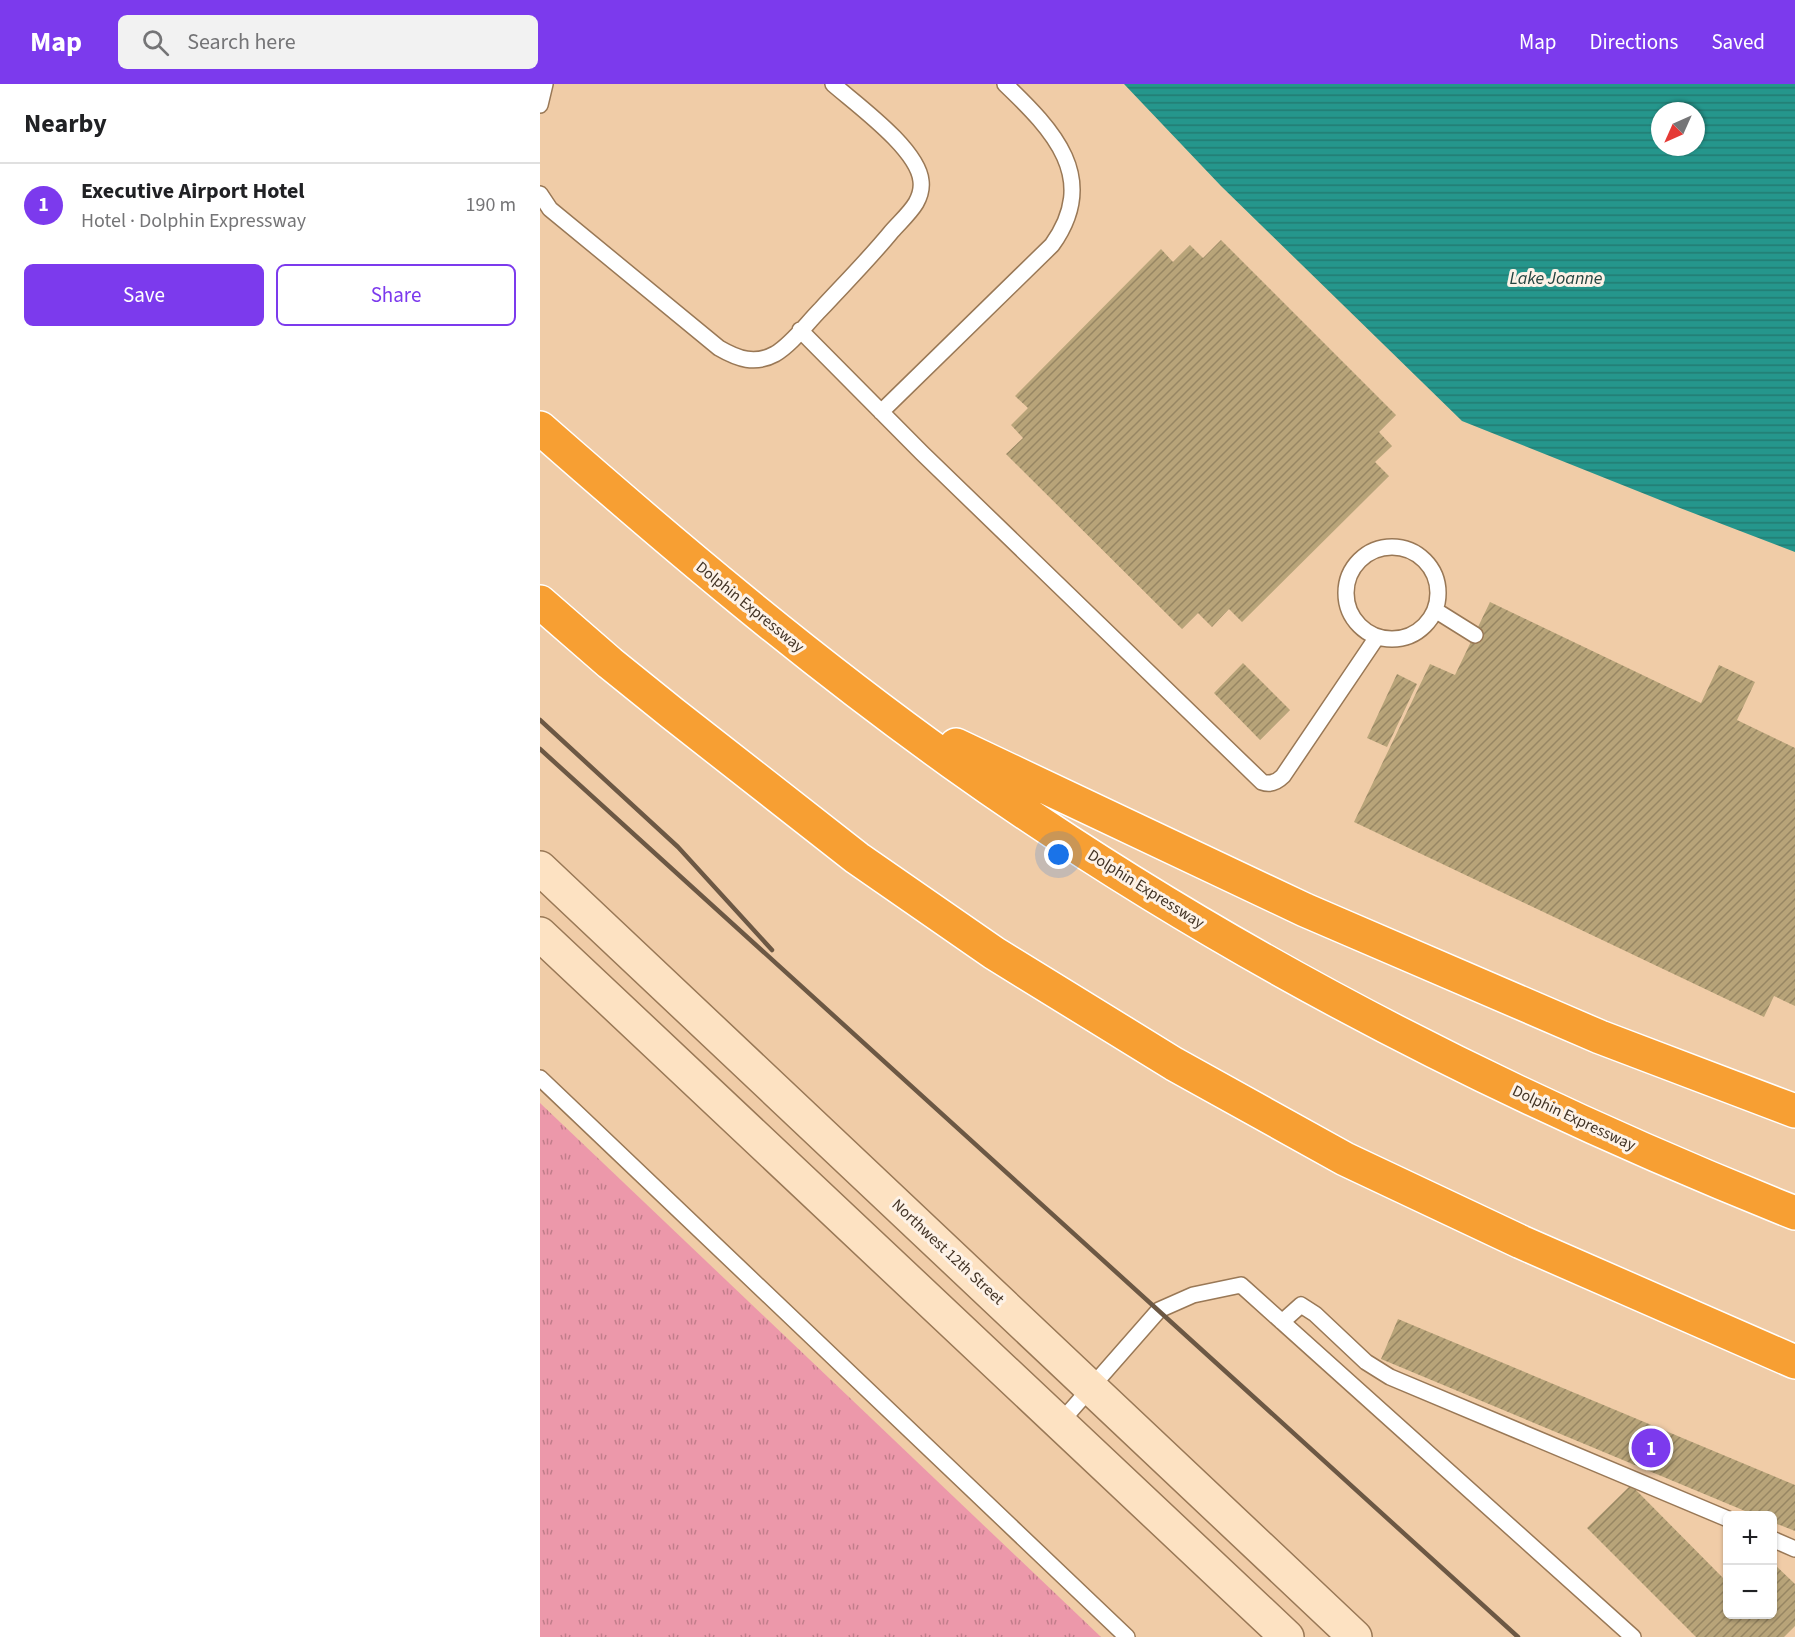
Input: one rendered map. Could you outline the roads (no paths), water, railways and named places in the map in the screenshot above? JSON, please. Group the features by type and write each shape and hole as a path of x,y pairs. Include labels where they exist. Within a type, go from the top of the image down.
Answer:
{"highway":[{"name":"Dolphin Expressway","path":"540,428 710,576 881,709 953,763 1164,902 1314,989 1410,1039 1550,1108 1691,1171 1795,1213"},
{"path":"540,602 663,706 857,858 994,953 1174,1064 1345,1159 1521,1242 1793,1362"},
{"path":"881,709 1305,910 1600,1037 1795,1111"}],"main road":[{"name":"Northwest 12th Street","path":"540,868 1355,1637"},
{"path":"540,934 1287,1637"}],"lane":[{"path":"540,105 545,84"},
{"path":"540,194 550,209 719,348 746,361 760,360 784,347 878,248 915,205 921,192 921,180 917,167 906,151 886,129 833,84"},
{"path":"881,412 1052,244 1066,221 1071,205 1071,188 1069,169 1063,152 1053,134 1005,84"},
{"path":"800,330 922,453 1262,782 1272,783 1283,776 1377,637"},
{"path":"1386,547 1401,548 1416,553 1427,563 1435,576 1438,590 1434,610 1430,620 1420,630 1407,637 1392,639 1377,637 1363,629 1353,618 1347,604 1346,588 1350,573 1371,551 1386,547"},
{"path":"1434,610 1475,635"},
{"path":"540,1078 1126,1637"},
{"path":"1059,1424 1159,1310 1193,1295 1240,1285 1633,1637"},
{"path":"1282,1322 1301,1305 1315,1314 1366,1362 1390,1377 1723,1517"},
{"path":"1777,1541 1795,1549"}],"water":[{"name":"Lake Joanne","path":"1124,84 1795,84 1795,552 1462,421 1221,186"}],"railway":[{"path":"540,720 678,847 772,950"},
{"path":"540,749 1518,1637"}],"place":[{"name":"Executive Airport Hotel","path":"1651,1448"}]}
